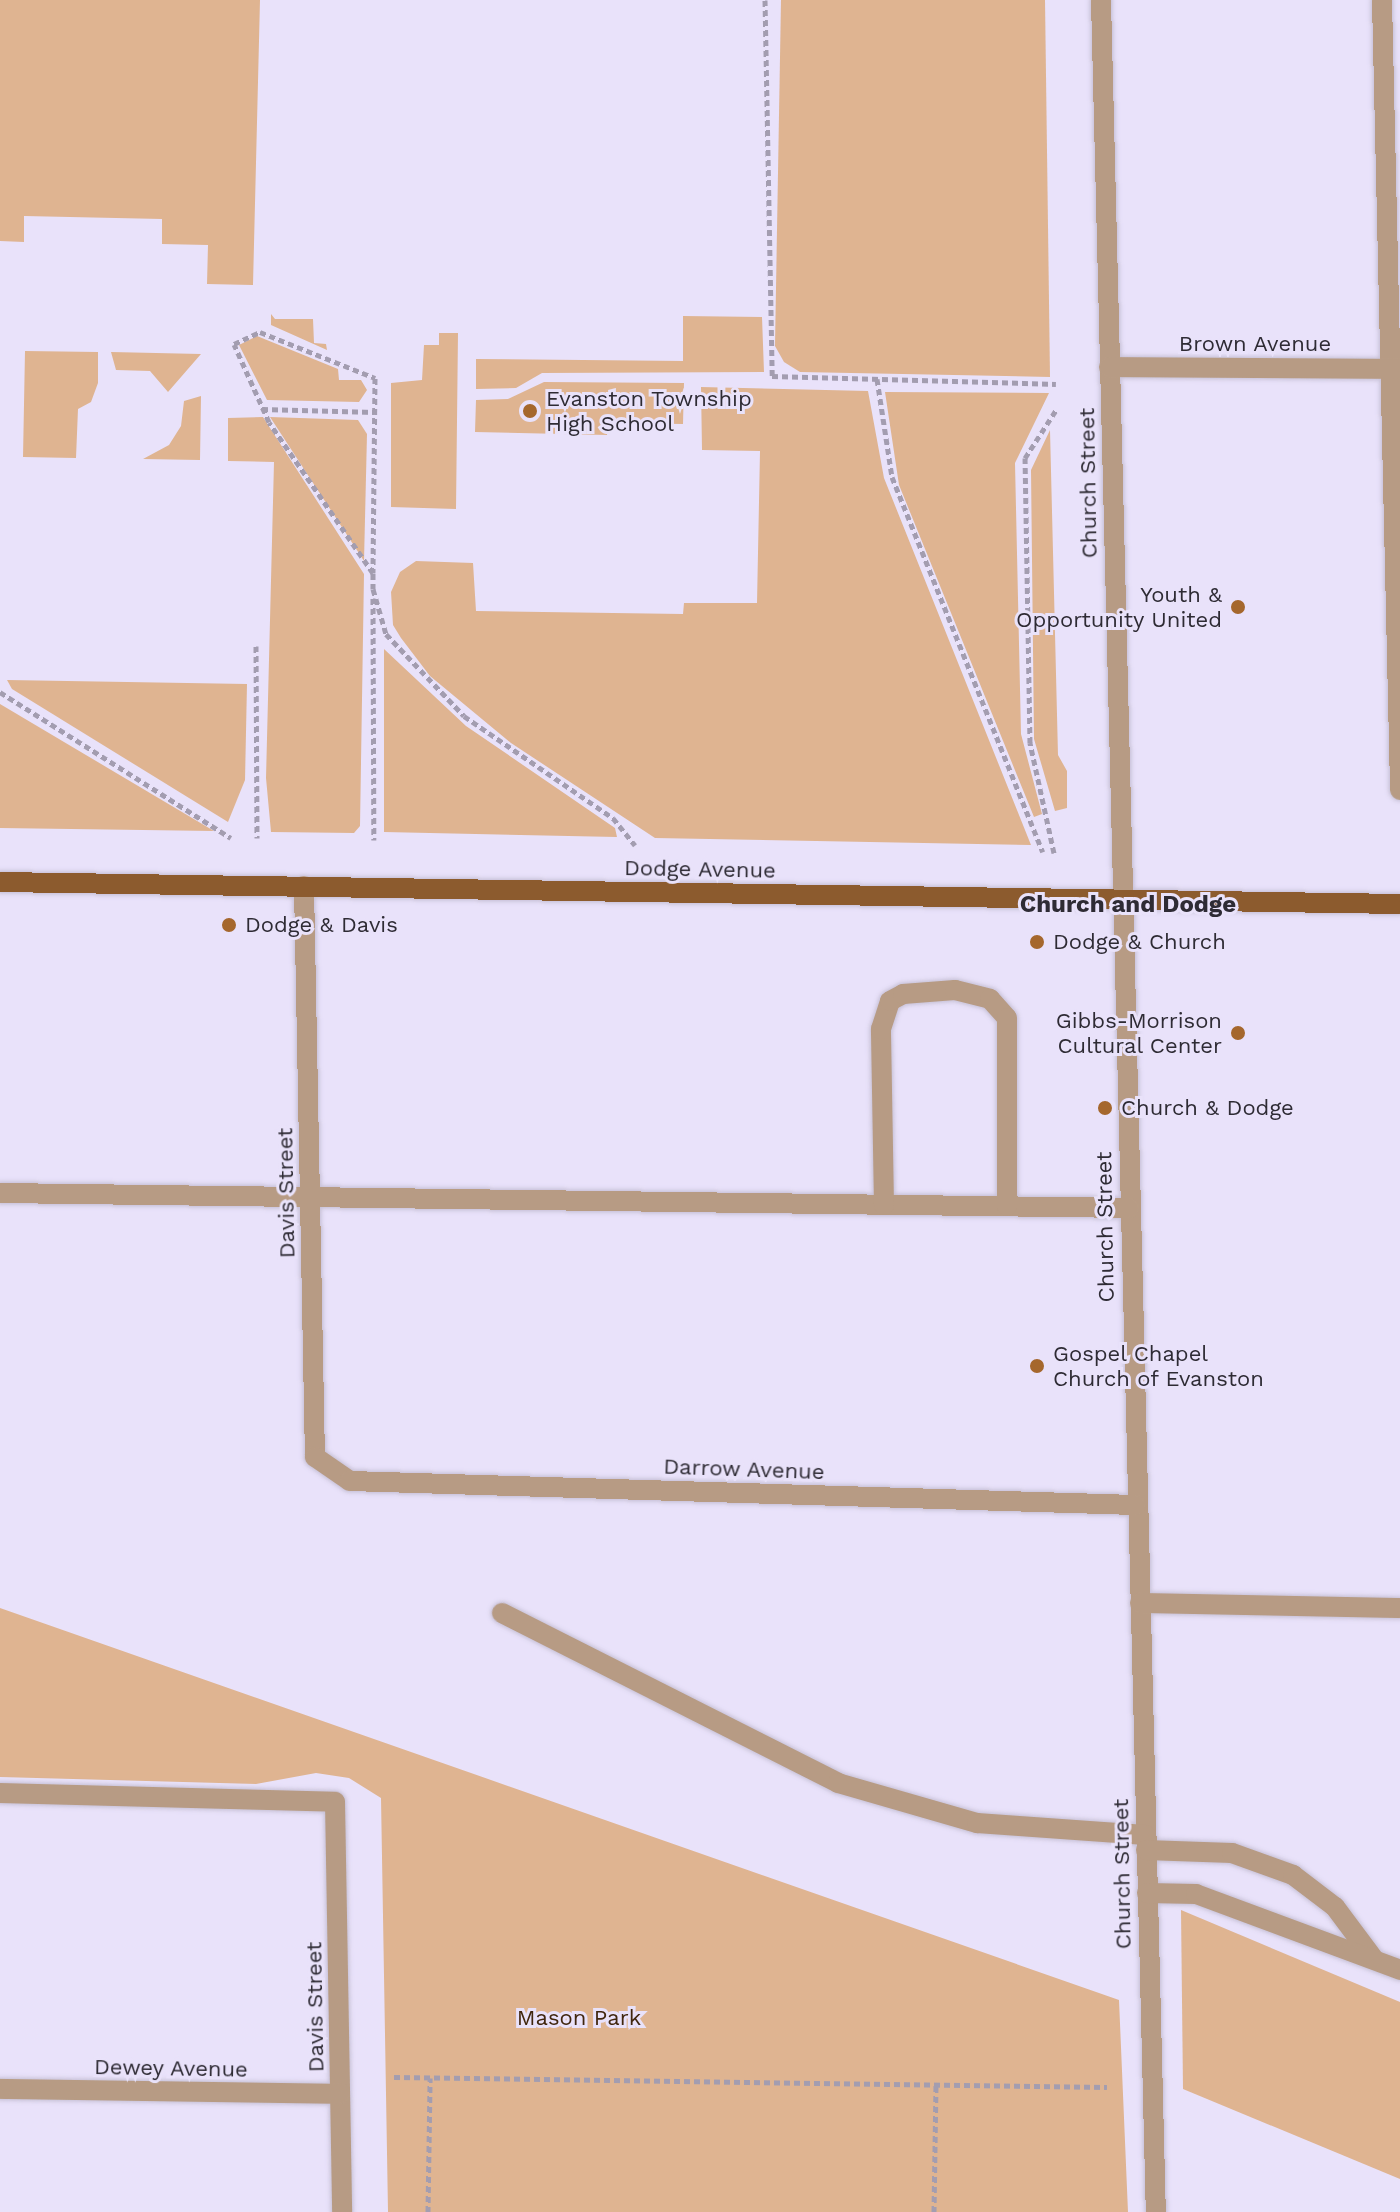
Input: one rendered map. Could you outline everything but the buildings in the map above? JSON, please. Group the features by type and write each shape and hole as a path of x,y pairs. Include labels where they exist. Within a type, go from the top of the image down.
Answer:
{"main road":[{"name":"Dodge Avenue","path":"0,882 1400,904"}],"street":[{"name":"Church Street","path":"1101,0 1136,1505 1156,2212"},
{"path":"1382,0 1392,106 1400,790"},
{"name":"Brown Avenue","path":"1109,367 1395,368"},
{"name":"Davis Street","path":"304,886 315,1457 350,1481"},
{"path":"884,1205 881,1029 890,1001 922,991 955,990 990,999 1007,1018 1007,1206"},
{"path":"0,1193 1129,1208"},
{"name":"Darrow Avenue","path":"350,1481 1136,1505"},
{"path":"1140,1603 1400,1608"},
{"path":"502,1613 838,1783 977,1823 1232,1853 1293,1875 1335,1907 1373,1958"},
{"name":"Davis Street","path":"0,1793 335,1802 342,2212"},
{"path":"1147,1893 1196,1894 1400,1970"},
{"name":"Dewey Avenue","path":"0,2089 340,2094"}],"path":[{"path":"765,0 772,376 1056,384"},
{"path":"373,573 262,409 234,344 260,332 375,378 374,840"},
{"path":"877,379 892,477 1043,852"},
{"path":"262,409 375,412"},
{"path":"1054,853 1030,743 1025,458 1056,410"},
{"path":"373,589 386,634 436,690 464,716 613,818 635,845"},
{"path":"256,646 257,838"},
{"path":"0,692 231,838"},
{"path":"394,2077 1107,2087"},
{"path":"428,2212 430,2078"},
{"path":"934,2212 936,2085"}],"green space":[{"path":"0,0 260,0 253,285 207,284 208,245 162,244 162,219 24,216 24,242 0,241"},
{"path":"781,0 1045,0 1050,377 800,372 784,362 775,346"},
{"path":"271,314 275,319 313,319 314,343 326,344 327,350 271,325"},
{"path":"683,316 762,317 764,372 542,373 516,388 476,389 476,359 683,361"},
{"path":"439,333 458,333 456,509 391,507 391,383 422,380 424,345 439,345"},
{"path":"257,336 338,369 339,380 361,380 367,390 359,402 267,400 239,345"},
{"path":"25,351 98,352 98,383 91,402 78,409 76,458 23,457"},
{"path":"111,352 201,354 168,392 150,371 116,370"},
{"path":"544,382 684,383 683,424 608,423 607,435 475,432 476,400 508,399"},
{"path":"701,387 868,391 884,478 1031,845 655,838 511,743 430,676 401,638 393,625 391,592 400,572 416,561 473,563 476,611 683,614 684,603 757,603 760,451 702,450"},
{"path":"885,392 1049,393 1015,463 1021,734 1042,814 1034,817 899,485"},
{"path":"201,396 200,460 143,459 169,445 181,426 184,401"},
{"path":"263,417 364,574 360,826 354,833 271,832 266,778 274,462 228,461 228,418"},
{"path":"270,417 358,420 367,434 364,561"},
{"path":"1050,430 1058,755 1067,771 1067,808 1055,811 1034,739 1031,470"},
{"path":"384,649 466,726 615,828 617,837 384,832"},
{"path":"7,680 247,684 245,780 228,822 12,689"},
{"path":"0,704 214,831 0,828"},
{"name":"Mason Park","path":"0,1608 1119,2000 1128,2212 388,2212 381,1798 349,1778 316,1773 256,1784 0,1777"},
{"path":"1181,1910 1400,2002 1400,2179 1183,2089"}],"place":[{"name":"Evanston Township High School","path":"530,411"},
{"name":"Youth & Opportunity United","path":"1238,607"},
{"name":"Dodge & Davis","path":"229,925"},
{"name":"Dodge & Church","path":"1037,942"},
{"name":"Gibbs-Morrison Cultural Center","path":"1238,1033"},
{"name":"Church & Dodge","path":"1105,1108"},
{"name":"Gospel Chapel Church of Evanston","path":"1037,1366"}],"district":[{"name":"Church and Dodge","path":"1128,905"}]}
